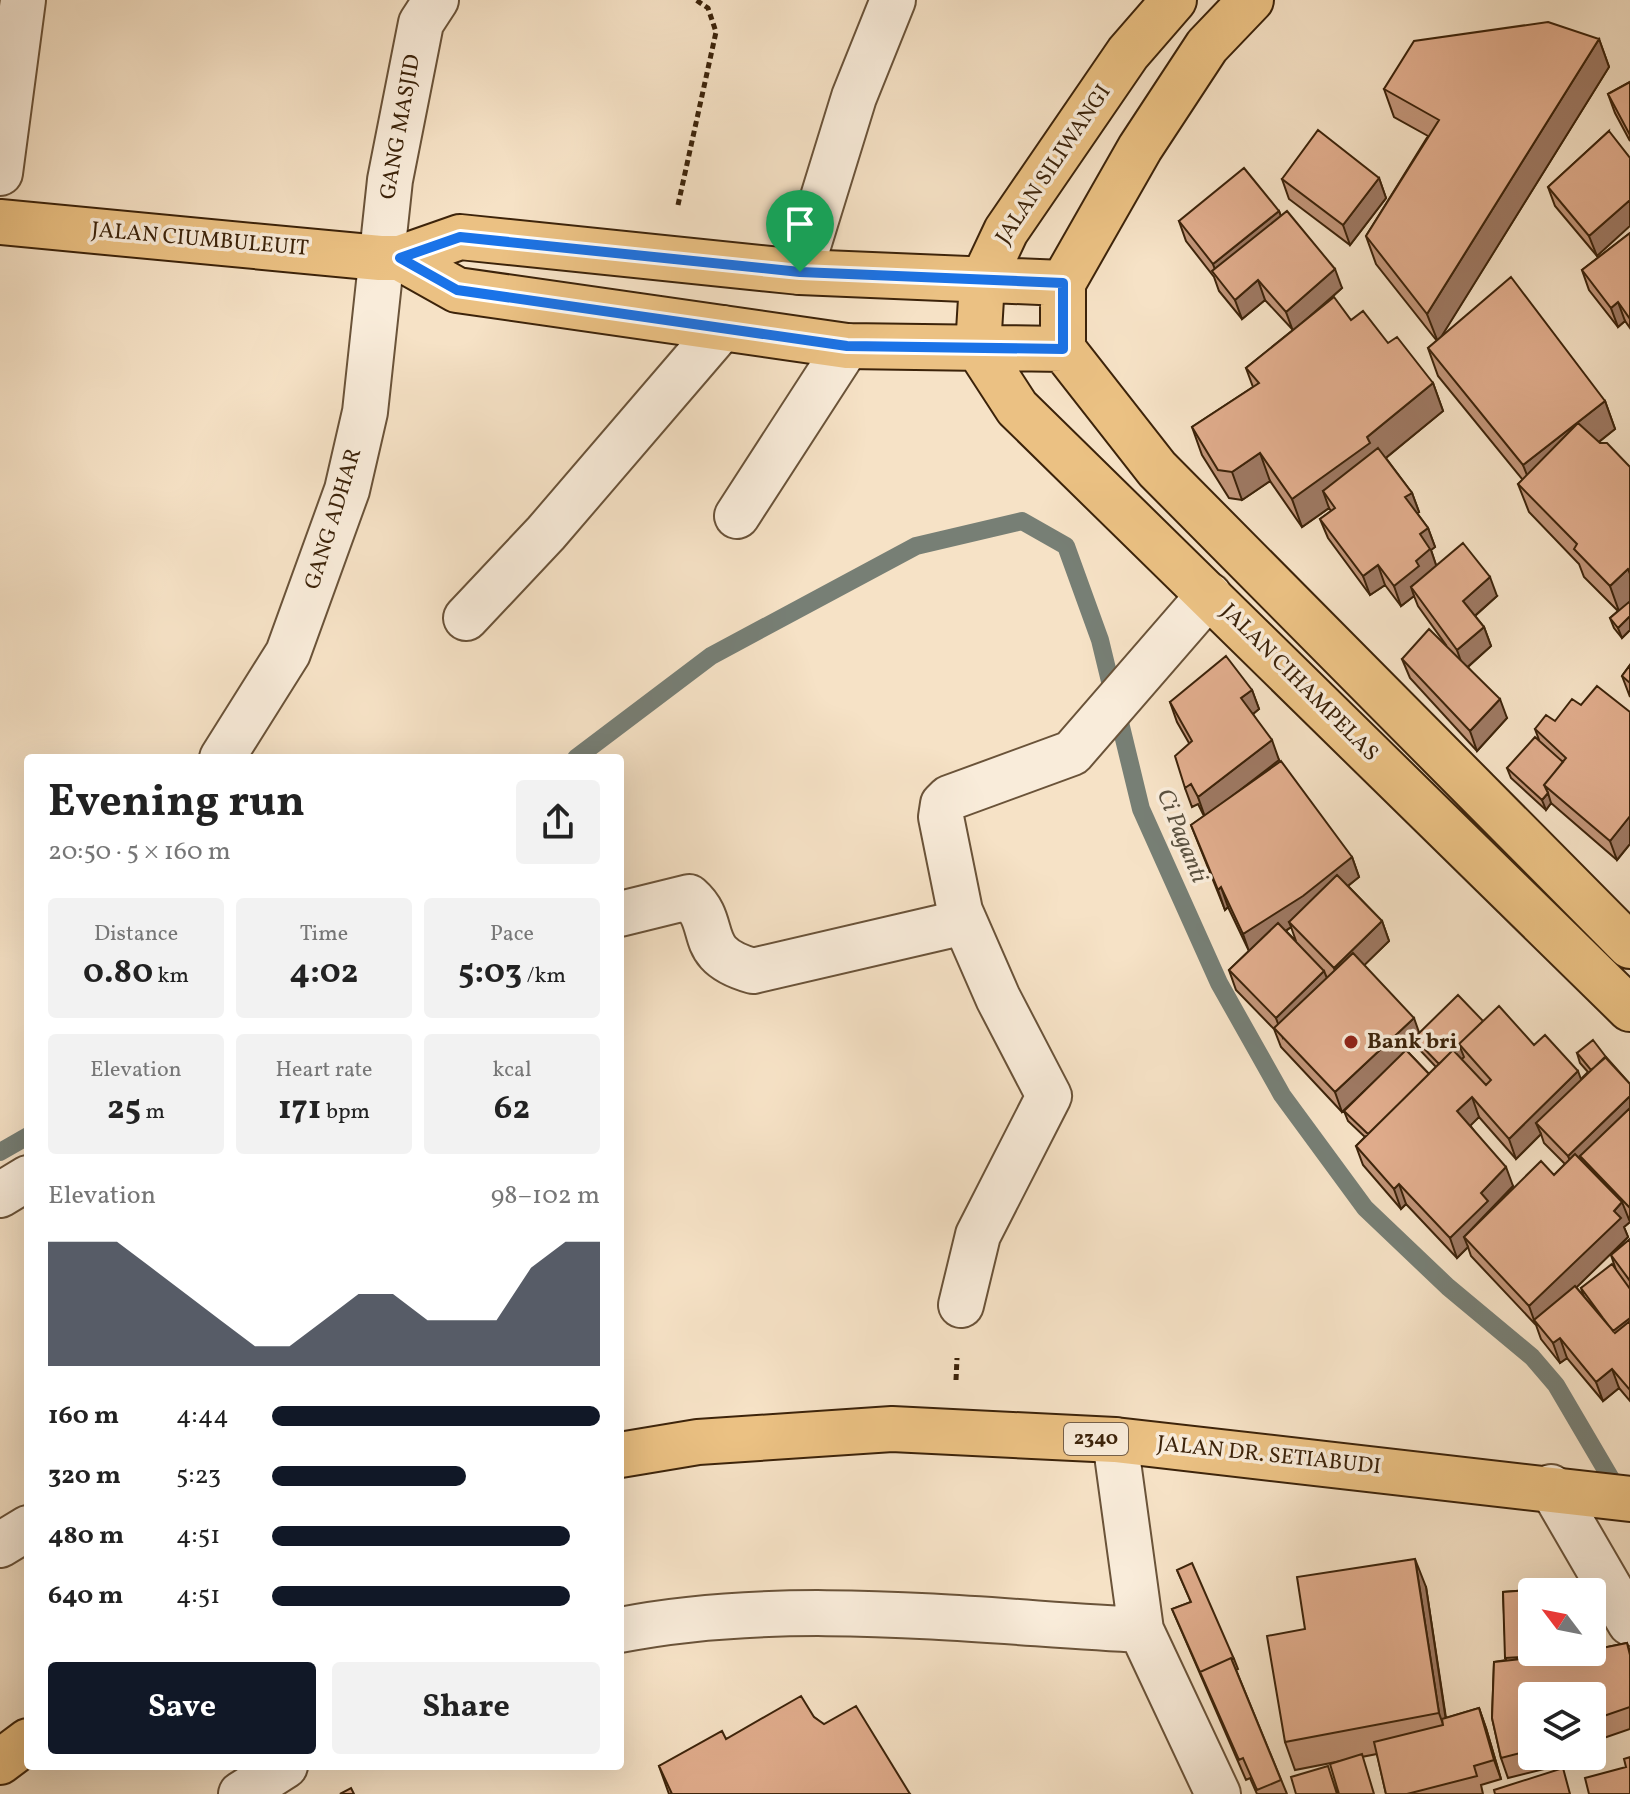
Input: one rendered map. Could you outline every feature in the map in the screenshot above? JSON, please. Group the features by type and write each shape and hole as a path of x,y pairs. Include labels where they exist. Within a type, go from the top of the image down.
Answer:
{"main road":[{"name":"JALAN SILIWANGI","path":"978,348 982,282 1006,231 1128,53 1174,0"},
{"path":"1251,0 1207,46 1140,148 1063,283 1063,349 1157,469 1630,946"},
{"name":"JALAN CIUMBULEUIT","path":"0,222 390,258 457,290 847,346 1063,349"},
{"name":"JALAN CIUMBULEUIT","path":"390,258 460,237 665,261 800,272 1063,283"},
{"name":"JALAN CIHAMPELAS","path":"978,348 1017,408 1630,1009"},
{"name":"JALAN DR. SETIABUDI","path":"624,1454 713,1441 892,1429 1115,1440 1630,1499"},
{"path":"0,1762 24,1744"}],"street":[{"path":"0,173 23,0"},
{"name":"GANG MASJID","path":"390,258 390,180 421,23 436,0"},
{"path":"800,272 854,97 893,0"},
{"name":"GANG ADHAR","path":"225,754 288,653 317,581 347,490 365,412 390,258"},
{"path":"466,618 546,533 722,328"},
{"path":"737,516 847,346"},
{"path":"961,1305 978,1235 1049,1096 998,998 960,911 941,817 943,804 949,798 1072,753 1209,595"},
{"path":"624,913 689,897 697,904 711,947 736,966 753,971 945,928 958,920 960,911"},
{"path":"0,1195 24,1180"},
{"path":"1115,1440 1141,1630 1218,1794"},
{"path":"1562,1489 1630,1623"},
{"path":"0,1545 24,1530"},
{"path":"624,1629 655,1623 803,1613 1141,1630"},
{"path":"241,1794 279,1770"}],"path":[{"path":"665,261 716,32 708,8 696,0"},
{"path":"953,1432 961,1305"}],"building":[{"path":"1548,22 1599,39 1427,314 1366,236 1439,120 1384,89 1414,41"},
{"path":"1630,82 1630,135 1608,94"},
{"path":"1318,130 1379,178 1343,225 1282,179"},
{"path":"1609,131 1630,158 1630,200 1589,236 1548,187"},
{"path":"1244,168 1279,211 1213,264 1179,221"},
{"path":"1287,211 1335,269 1286,312 1258,280 1235,300 1212,271"},
{"path":"1630,233 1630,319 1618,302 1611,308 1582,270"},
{"path":"1511,277 1605,401 1523,465 1428,348"},
{"path":"1334,297 1351,320 1363,311 1388,343 1397,337 1433,383 1367,437 1370,443 1292,499 1260,453 1232,472 1218,470 1192,427 1259,383 1246,368"},
{"path":"1578,423 1600,443 1607,443 1630,467 1630,571 1628,569 1610,586 1574,549 1577,544 1518,484"},
{"path":"1378,448 1412,493 1405,497 1428,528 1420,534 1430,549 1416,561 1419,566 1394,586 1378,565 1363,576 1320,519 1335,508 1323,491"},
{"path":"1463,543 1490,577 1463,601 1484,627 1457,650 1411,587"},
{"path":"1629,602 1630,616 1618,628 1610,618"},
{"path":"1429,629 1500,699 1470,731 1402,659"},
{"path":"1226,656 1252,690 1241,698 1272,740 1198,797 1191,784 1185,788 1175,756 1192,741 1170,702"},
{"path":"1630,665 1630,683 1622,676"},
{"path":"1597,686 1630,712 1630,816 1610,841 1544,785 1566,758 1535,729 1546,715 1555,721 1572,699 1581,705"},
{"path":"1535,737 1563,762 1544,785 1548,793 1542,800 1507,768"},
{"path":"1281,761 1352,857 1303,896 1243,934 1221,887 1218,890 1191,825"},
{"path":"1337,875 1382,921 1334,968 1289,922"},
{"path":"1278,923 1324,971 1276,1018 1229,970"},
{"name":"Bank bri","path":"1353,953 1414,1018 1335,1092 1274,1028"},
{"path":"1458,995 1483,1021 1455,1052 1453,1050 1439,1064 1414,1038"},
{"path":"1499,1006 1534,1045 1545,1035 1578,1071 1509,1139 1472,1097 1457,1111 1506,1167 1481,1193 1488,1201 1450,1238 1399,1184 1394,1189 1356,1146 1453,1050 1486,1085 1491,1080 1459,1044"},
{"path":"1593,1040 1606,1057 1591,1070 1577,1053"},
{"path":"1406,1050 1429,1074 1368,1134 1344,1111"},
{"path":"1605,1057 1630,1084 1630,1096 1568,1156 1536,1123"},
{"path":"1630,1108 1630,1208 1580,1156"},
{"path":"1575,1154 1622,1202 1614,1211 1621,1218 1529,1306 1464,1237 1541,1161 1554,1175"},
{"path":"1630,1239 1630,1281 1611,1255"},
{"path":"1612,1264 1630,1289 1630,1318 1613,1331 1581,1288"},
{"path":"1575,1286 1615,1333 1630,1321 1630,1390 1612,1369 1596,1382 1560,1338 1553,1343 1534,1320"},
{"path":"1415,1559 1439,1713 1285,1742 1267,1636 1305,1629 1297,1577"},
{"path":"1192,1563 1234,1659 1200,1672 1203,1679 1172,1609 1191,1602 1177,1570"},
{"path":"1518,1591 1518,1657 1505,1658 1503,1592"},
{"path":"1627,1643 1630,1655 1630,1707 1606,1715 1606,1682 1518,1682 1518,1754 1501,1758 1492,1718 1494,1662 1518,1659 1518,1666 1606,1666 1606,1647"},
{"path":"1231,1658 1281,1780 1257,1790 1243,1758 1239,1760 1200,1672"},
{"path":"801,1696 814,1717 824,1724 856,1706 910,1794 672,1794 659,1766 722,1731 726,1739"},
{"path":"1479,1708 1494,1760 1474,1766 1477,1776 1407,1794 1386,1794 1374,1742 1443,1725 1442,1719"},
{"path":"1362,1754 1374,1794 1339,1794 1330,1764"},
{"path":"1630,1757 1630,1794 1589,1794 1585,1778 1626,1767 1624,1759"},
{"path":"1328,1766 1337,1794 1296,1794 1291,1777"},
{"path":"1564,1770 1570,1794 1495,1794 1494,1790"},
{"path":"351,1788 354,1794 340,1794"}],"waterway":[{"name":"Ci Paganti","path":"581,754 711,656 916,546 1022,521 1066,546 1100,640 1141,809 1219,983 1282,1095 1365,1208 1448,1287 1532,1357 1556,1385 1620,1494"},
{"name":"Ci Paganti","path":"0,1152 24,1138"}],"place":[{"name":"Bank bri","path":"1351,1042"}],"route":[{"path":"460,237 665,261 800,272 1063,283 1063,349 847,346 457,290 400,258 460,237"}]}
